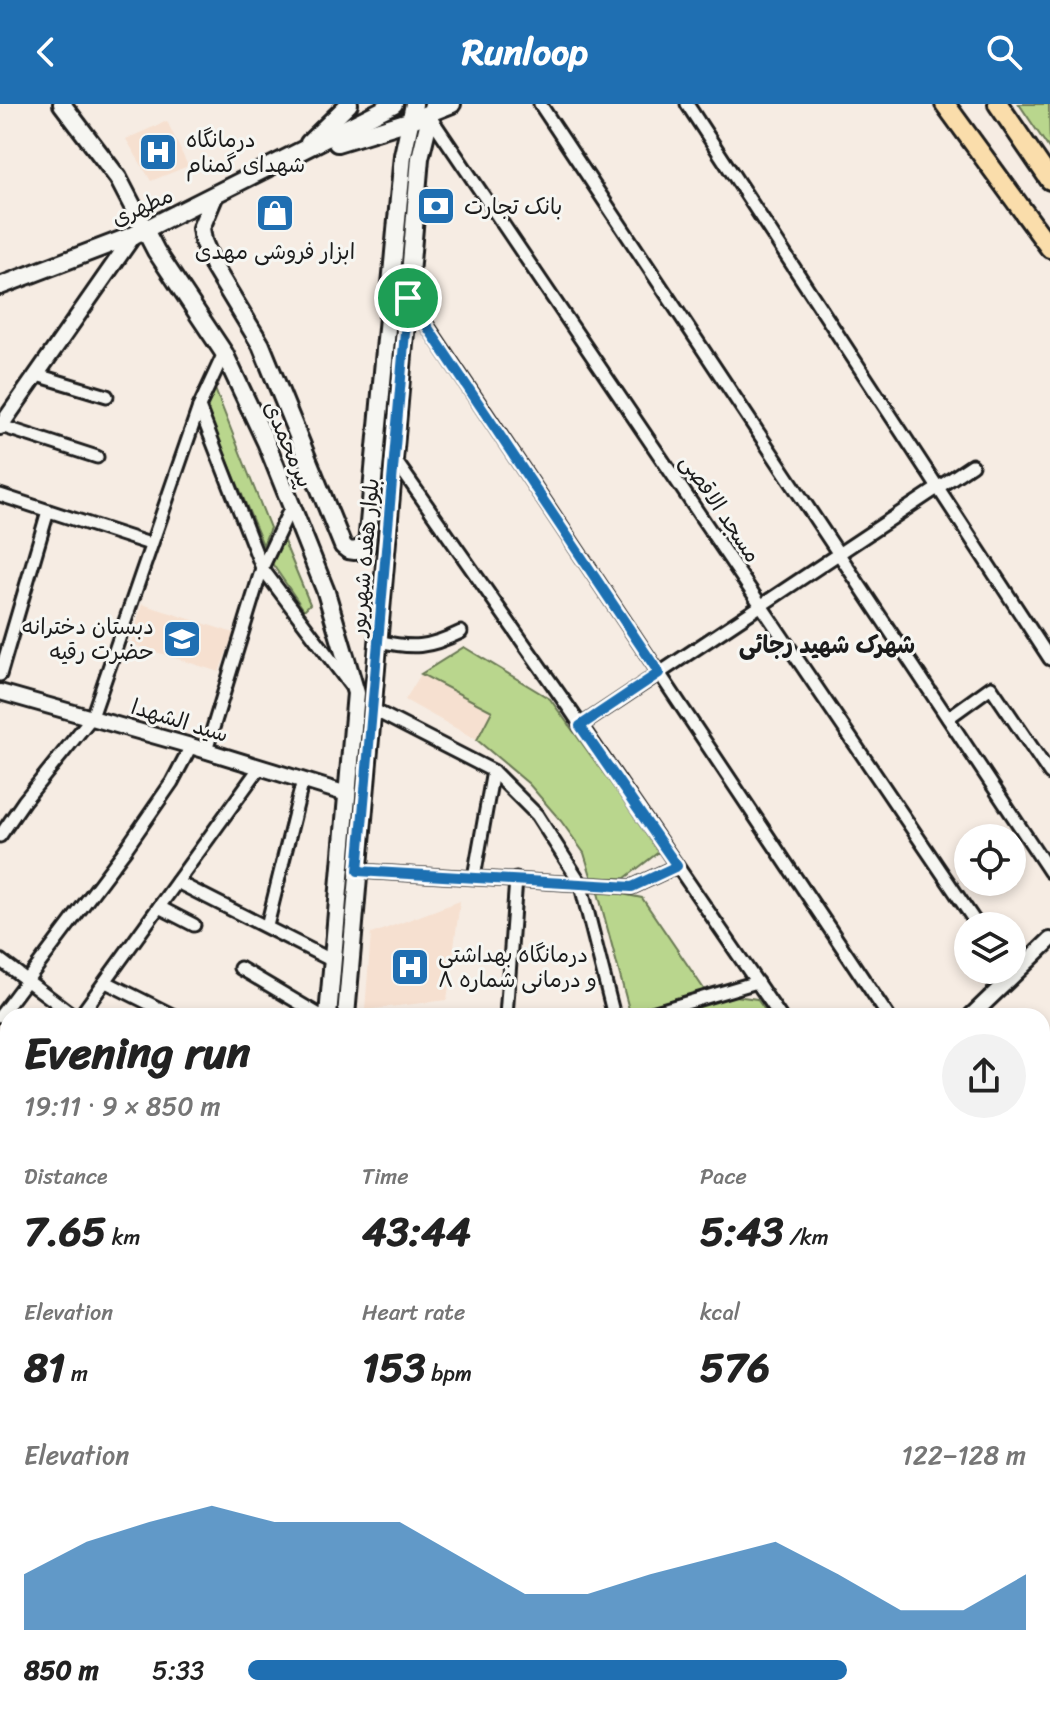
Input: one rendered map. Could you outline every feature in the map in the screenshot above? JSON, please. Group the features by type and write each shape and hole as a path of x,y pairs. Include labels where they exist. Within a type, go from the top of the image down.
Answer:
{"highway":[{"path":"945,104 1050,248"},
{"path":"955,104 1050,248"},
{"path":"998,104 1050,180"}],"main road":[{"name":"پیرمحمدی","path":"62,104 118,178 140,233 156,251 224,353 266,442 326,592 356,693"},
{"path":"297,155 349,104"},
{"path":"297,155 394,104"},
{"name":"بلوار هفده شهریور","path":"367,545 403,155 414,104"},
{"path":"297,155 409,121 431,109 452,104"},
{"path":"933,104 986,161"},
{"name":"بلوار هفده شهریور","path":"347,1008 420,158 431,109"},
{"name":"مطهری","path":"0,286 140,233 297,155"},
{"name":"پیرمحمدی","path":"214,197 201,228 214,267 261,345 343,546 355,551 367,545"},
{"path":"329,1008 356,693"}],"street":[{"path":"540,104 1050,872"},
{"path":"687,104 1050,659"},
{"name":"مسجد الاقصی","path":"431,109 969,912"},
{"path":"97,457 0,427 140,233"},
{"path":"408,298 883,1008"},
{"path":"0,836 24,801 92,717 199,407 224,353"},
{"path":"37,375 107,396"},
{"path":"199,407 262,568 356,693"},
{"path":"394,459 775,1008"},
{"path":"580,726 972,465"},
{"path":"0,495 150,544"},
{"path":"206,751 262,568 291,507"},
{"path":"0,675 48,511"},
{"path":"378,641 402,647 423,647 461,632"},
{"path":"948,718 991,687 1050,774"},
{"name":"سید الشهدا","path":"0,692 347,794"},
{"path":"372,709 493,771 537,815 580,882 612,1008"},
{"path":"6,1008 125,850 172,782 191,746"},
{"path":"86,1008 260,767"},
{"path":"474,877 493,771"},
{"path":"267,926 303,780"},
{"path":"358,871 632,887 677,866"},
{"path":"507,1008 516,879"},
{"path":"177,882 333,961"},
{"path":"159,907 194,925"},
{"path":"1026,960 1050,940"},
{"path":"0,960 63,1008"},
{"path":"240,968 308,1008"},
{"path":"106,982 158,1008"},
{"path":"670,1008 757,982"},
{"path":"978,1008 1000,984"}],"shaded area":[{"name":"درمانگاه شهدای گمنام","path":"167,121 188,166 151,181 126,139"},
{"name":"دبستان دخترانه حضرت رقیه","path":"142,604 234,633 219,672 131,644"},
{"path":"421,674 493,711 477,740 405,700"},
{"name":"درمانگاه بهداشتی و درمانی شماره ۸","path":"460,901 447,1000 365,1008 371,934"}],"green space":[{"path":"1019,104 1049,104 1050,150"},
{"path":"211,379 270,528 263,545 203,402"},
{"path":"283,539 310,604 304,610 271,562"},
{"path":"464,647 550,699 660,851 625,878 592,879 584,853 561,821 529,784 477,740 492,711 421,674"},
{"path":"597,889 642,898 706,992 757,999 763,1008 696,1008 690,996 648,1008 629,1008"}],"place":[{"name":"درمانگاه شهدای گمنام","path":"158,152"},
{"name":"بانک تجارت","path":"436,206"},
{"name":"ابزار فروشی مهدی","path":"275,213"},
{"name":"دبستان دخترانه حضرت رقیه","path":"182,639"},
{"name":"درمانگاه بهداشتی و درمانی شماره ۸","path":"410,967"}],"district":[{"name":"شهرک شهید رجائی","path":"827,645"}],"route":[{"path":"408,298 659,673 580,726 677,866 632,887 358,871 408,298"}]}
